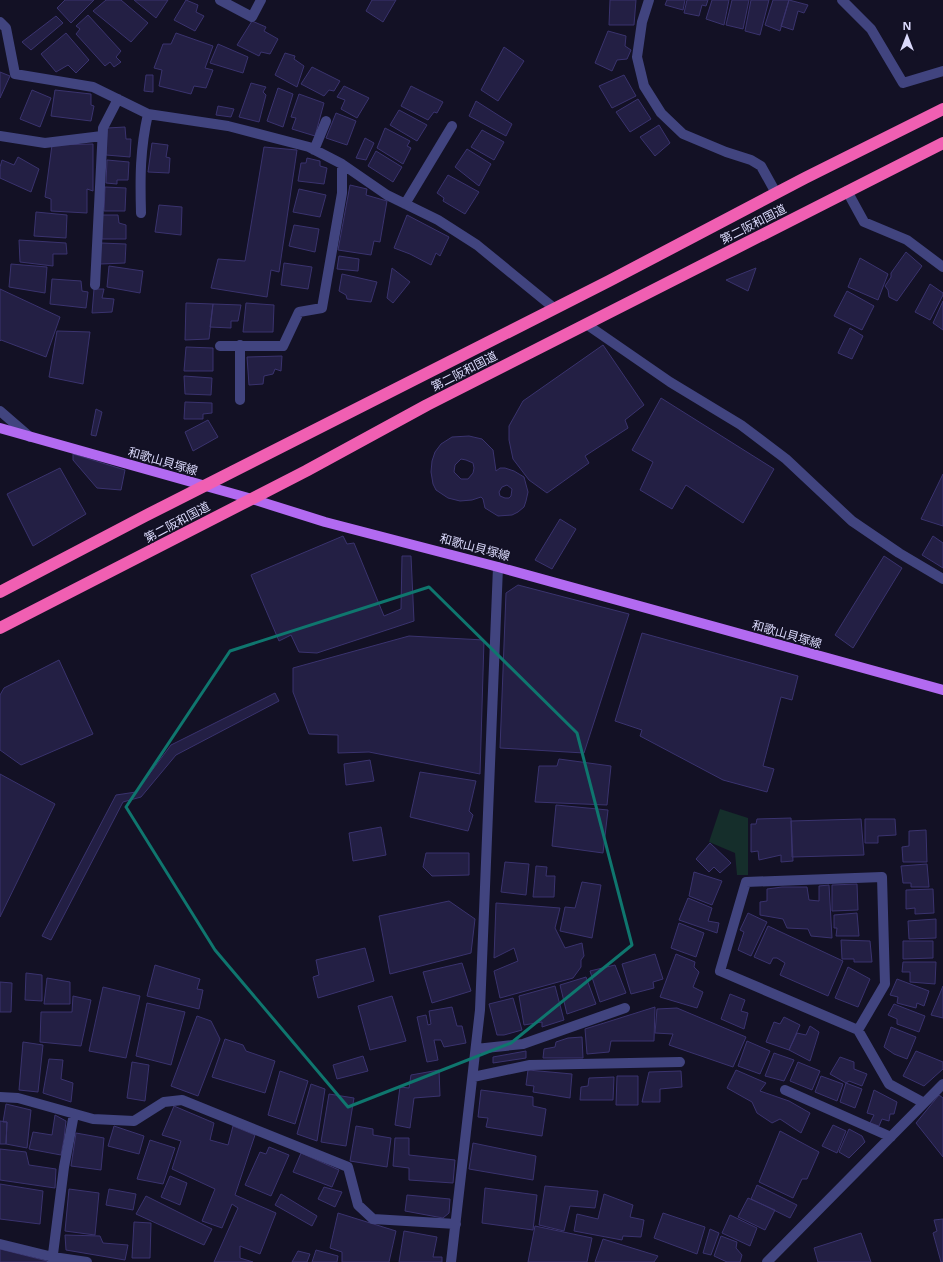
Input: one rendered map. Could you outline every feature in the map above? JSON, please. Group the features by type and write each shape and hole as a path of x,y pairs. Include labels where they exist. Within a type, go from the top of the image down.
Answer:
{"highway":[{"name":"第二阪和国道","path":"0,592 776,193 943,109"},
{"name":"第二阪和国道","path":"0,628 252,499 586,324 943,143"}],"main road":[{"name":"和歌山貝塚線","path":"0,428 252,499 325,522 498,567 943,690"}],"street":[{"path":"220,0 252,17 261,0"},
{"path":"649,0 642,22 637,57 644,86 661,113 683,134 726,152 750,160 761,166 776,193"},
{"path":"842,0 871,29 903,83 943,71"},
{"path":"0,22 6,28 15,74 93,87 148,114 228,126 308,147 342,164 387,195 438,220 477,245 554,308"},
{"path":"95,285 102,128 118,99"},
{"path":"141,213 140,171 148,114"},
{"path":"314,150 326,121"},
{"path":"405,204 452,126"},
{"path":"0,136 45,143 102,136"},
{"path":"220,346 283,346 299,312 322,308 342,193 342,164"},
{"path":"847,191 864,222 907,240 943,267"},
{"path":"586,324 670,382 741,425 786,459 852,521 899,553 943,579"},
{"path":"240,345 240,400"},
{"path":"0,411 30,437"},
{"path":"451,1262 481,994 498,567"},
{"path":"858,1030 885,984 882,877 746,882 720,971 858,1030 889,1084 924,1103"},
{"path":"476,1049 523,1044 625,1008"},
{"path":"472,1077 530,1065 680,1062"},
{"path":"767,1262 943,1084"},
{"path":"785,1090 891,1137"},
{"path":"0,1097 18,1098 93,1119 134,1121 164,1102 182,1100 348,1167 358,1204 373,1219 456,1224"},
{"path":"52,1259 64,1167 74,1114"},
{"path":"0,1244 52,1259 88,1262"}],"highlighted area":[{"path":"429,587 577,733 632,945 511,1043 348,1107 215,950 126,807 230,651"}],"green space":[{"path":"720,809 748,818 748,875 737,875 735,853 709,842"}],"building":[{"path":"65,0 94,0 71,23 57,8"},
{"path":"106,0 121,0 148,23 131,42 93,11"},
{"path":"134,0 168,0 156,18"},
{"path":"186,0 198,5 196,12 204,16 195,31 174,20"},
{"path":"372,0 396,0 383,22 366,11"},
{"path":"610,0 636,0 634,25 609,25"},
{"path":"667,0 685,0 683,10 665,5"},
{"path":"687,0 708,0 706,6 702,5 699,16 684,13"},
{"path":"712,0 729,0 724,25 706,19"},
{"path":"732,0 749,0 743,29 726,25"},
{"path":"751,0 769,0 760,35 745,31"},
{"path":"773,0 789,0 780,31 765,25"},
{"path":"789,0 808,5 804,13 798,11 793,30 781,26"},
{"path":"88,15 121,51 116,57 121,62 114,67 110,62 105,66 76,34 80,29 76,26"},
{"path":"56,16 63,23 31,50 22,42"},
{"path":"252,21 266,27 264,31 278,39 270,54 261,52 259,56 237,45"},
{"path":"608,31 626,36 625,46 631,50 627,59 617,60 612,71 595,63"},
{"path":"66,33 89,60 76,73 68,65 56,72 41,54"},
{"path":"176,33 213,46 205,68 213,70 206,88 194,86 191,94 159,86 162,70 154,68 163,44 171,44"},
{"path":"218,44 248,57 243,73 210,63"},
{"path":"504,47 524,61 498,101 481,90"},
{"path":"285,53 295,56 294,59 304,66 297,87 275,75"},
{"path":"312,67 340,81 334,91 329,90 324,96 301,84"},
{"path":"0,72 10,76 0,98"},
{"path":"146,75 153,75 153,92 144,91"},
{"path":"624,75 636,96 612,108 599,86"},
{"path":"251,83 266,87 263,92 266,95 259,122 239,117"},
{"path":"344,86 369,98 357,118 341,109 345,100 337,97"},
{"path":"411,86 443,102 437,113 434,112 428,120 401,106"},
{"path":"278,88 293,94 283,127 267,121"},
{"path":"32,90 51,98 40,127 20,119"},
{"path":"55,90 91,94 91,105 94,106 91,121 51,116"},
{"path":"299,94 324,103 315,136 292,129 296,118 291,117"},
{"path":"638,99 651,119 630,132 616,112"},
{"path":"476,101 512,124 506,136 469,116"},
{"path":"218,106 234,109 231,117 216,115"},
{"path":"399,110 427,125 417,141 390,125"},
{"path":"336,113 356,121 347,145 326,138"},
{"path":"659,125 670,143 655,156 640,137"},
{"path":"125,127 126,139 131,139 130,157 106,155 107,128"},
{"path":"385,128 410,141 407,146 411,148 403,164 377,148"},
{"path":"482,130 504,142 494,160 471,147"},
{"path":"365,138 374,143 366,160 356,158"},
{"path":"152,143 168,145 166,157 170,158 169,173 148,172"},
{"path":"93,144 93,191 87,189 87,213 51,211 51,199 45,197 52,145"},
{"path":"264,147 297,150 279,272 271,270 267,297 211,288 218,259 245,261"},
{"path":"467,149 491,164 479,186 455,167"},
{"path":"376,151 402,167 393,182 368,166"},
{"path":"18,157 39,169 31,192 0,178 0,167 2,160 14,165"},
{"path":"307,158 320,161 320,166 327,168 324,184 298,181 301,163 306,163"},
{"path":"107,160 129,162 128,180 117,180 117,184 106,183"},
{"path":"448,175 479,192 465,214 443,201 444,198 437,193"},
{"path":"350,185 367,189 366,195 387,201 380,242 374,241 371,255 338,250"},
{"path":"105,187 126,188 125,211 104,211"},
{"path":"299,189 326,195 320,217 293,212"},
{"path":"159,205 182,207 181,235 155,232"},
{"path":"36,212 67,215 66,238 34,236"},
{"path":"102,215 118,215 119,223 126,225 126,239 102,239"},
{"path":"407,215 449,237 440,256 436,253 431,265 410,254 394,248"},
{"path":"294,225 319,229 315,252 289,246"},
{"path":"19,240 66,243 67,254 53,254 53,266 20,262"},
{"path":"101,243 126,244 125,263 100,264"},
{"path":"906,252 922,266 897,301 889,297 888,290 885,286 891,277 891,273"},
{"path":"339,256 359,259 358,271 337,269"},
{"path":"860,258 888,274 878,300 848,287"},
{"path":"284,263 312,267 308,289 281,285"},
{"path":"11,264 47,267 45,293 9,287"},
{"path":"109,266 143,271 140,293 107,287"},
{"path":"392,268 410,282 393,303 387,298"},
{"path":"756,268 748,291 726,280"},
{"path":"342,274 377,282 371,302 347,299 346,295 339,291"},
{"path":"52,279 81,281 82,291 88,292 86,308 50,304"},
{"path":"930,284 943,293 943,295 930,320 915,312"},
{"path":"0,289 60,317 46,357 1,340 0,341"},
{"path":"94,289 104,289 102,298 114,299 112,312 92,313"},
{"path":"847,291 874,306 862,330 834,316"},
{"path":"943,301 943,330 933,323"},
{"path":"186,303 213,304 209,339 185,340"},
{"path":"246,303 274,305 273,332 243,332"},
{"path":"213,304 241,305 238,321 231,321 231,328 210,327"},
{"path":"850,328 863,336 852,359 838,353"},
{"path":"57,331 90,332 83,384 49,377"},
{"path":"603,345 644,405 625,420 628,428 585,456 589,463 547,493 529,480 513,459 509,440 509,426 523,401"},
{"path":"186,347 213,348 213,371 184,371"},
{"path":"282,356 281,371 275,369 273,374 264,376 263,384 249,385 247,357"},
{"path":"184,376 212,378 211,395 185,394"},
{"path":"661,398 774,469 743,523 686,485 672,509 640,490 653,462 632,450"},
{"path":"185,402 212,403 212,413 203,414 203,419 184,419"},
{"path":"96,409 102,412 96,436 91,435"},
{"path":"208,420 218,437 193,451 185,432"},
{"path":"469,436 482,439 493,450 496,471 500,468 505,468 524,477 528,492 524,507 512,515 498,516 485,508 481,497 472,500 460,501 448,498 436,490 433,484 431,472 432,461 435,452 441,444 452,437","holes":["461,459 473,463 473,473 468,479 461,479 454,472 455,465","507,485 512,489 511,496 509,498 500,496 499,492 502,487"]},
{"path":"73,454 125,470 121,490 97,488 73,460"},
{"path":"60,468 86,514 33,546 7,494"},
{"path":"943,474 943,526 921,519"},
{"path":"560,519 576,529 552,569 535,560"},
{"path":"343,536 347,544 354,543 384,616 401,609 402,556 411,556 414,621 317,653 299,652 291,635 279,641 251,575"},
{"path":"933,536 943,543 943,568 922,555"},
{"path":"884,556 902,568 853,648 835,635"},
{"path":"518,585 629,614 584,753 500,748 506,593"},
{"path":"642,633 798,676 792,700 781,697 763,766 774,769 767,792 723,780 640,736 642,730 615,721"},
{"path":"409,636 484,640 480,774 369,752 338,753 338,735 309,734 293,692 293,668"},
{"path":"59,660 93,734 21,765 0,750 0,695 4,688"},
{"path":"275,693 279,701 176,755 141,797 123,802 51,940 42,936 116,795 136,792 171,745"},
{"path":"559,759 611,766 607,805 535,802 539,766 557,766"},
{"path":"370,760 374,781 346,785 344,764"},
{"path":"420,772 476,781 469,811 473,815 468,831 410,817"},
{"path":"0,774 55,804 0,917"},
{"path":"556,805 608,810 603,853 552,846"},
{"path":"791,818 793,861 781,862 781,855 759,860 758,851 751,852 751,824 756,824 757,819"},
{"path":"861,819 864,855 792,857 791,821"},
{"path":"865,819 895,819 896,835 878,836 878,843 865,843"},
{"path":"381,827 386,855 353,861 349,833"},
{"path":"926,830 927,862 903,862 902,847 909,846 909,831"},
{"path":"710,843 731,863 720,873 714,867 709,872 696,859"},
{"path":"426,853 469,853 469,875 432,876 423,867"},
{"path":"505,862 529,864 526,895 501,892"},
{"path":"927,864 929,887 911,887 911,883 903,883 901,866"},
{"path":"536,866 547,867 546,876 555,876 554,897 533,897"},
{"path":"694,872 722,881 712,905 689,896"},
{"path":"582,882 601,885 592,938 560,931 565,907 575,908"},
{"path":"857,884 858,910 832,911 832,885"},
{"path":"829,885 832,938 811,936 808,929 787,928 783,919 760,915 760,902 767,901 767,889 782,887 807,887 809,900 819,901 819,886"},
{"path":"933,889 934,913 915,914 915,908 906,909 906,890"},
{"path":"688,898 712,908 708,921 719,923 717,933 679,920"},
{"path":"449,901 475,919 471,953 390,974 379,916"},
{"path":"496,903 560,908 555,928 565,948 582,943 584,956 581,960 581,967 573,978 500,998 494,971 518,961 514,948 494,958"},
{"path":"748,913 767,922 751,956 738,950 744,932 740,930"},
{"path":"857,913 859,936 836,936 837,928 834,928 834,915"},
{"path":"936,919 936,938 909,939 908,921"},
{"path":"679,923 704,933 696,957 671,948"},
{"path":"768,926 843,961 828,996 780,975 785,963 777,958 773,958 770,964 754,957"},
{"path":"841,940 870,941 872,962 854,962 854,959 842,959"},
{"path":"903,941 933,941 933,958 903,959"},
{"path":"365,948 374,981 318,998 313,977 319,975 316,960"},
{"path":"655,954 663,979 653,982 654,988 631,994 622,964"},
{"path":"676,954 695,962 694,967 699,972 693,987 703,992 697,1008 660,997"},
{"path":"903,962 936,962 935,984 910,982 910,972 902,972"},
{"path":"462,963 471,991 432,1003 423,972"},
{"path":"155,965 200,979 197,989 203,990 199,1009 147,996"},
{"path":"615,965 626,993 600,1002 590,971"},
{"path":"848,967 870,979 858,1007 835,998"},
{"path":"26,973 42,975 42,1001 25,1000"},
{"path":"586,977 596,1004 567,1014 560,985"},
{"path":"47,978 70,982 70,1004 44,1004"},
{"path":"897,979 929,991 924,1006 917,1003 916,1008 897,1003 898,997 890,995"},
{"path":"0,982 12,983 11,1012 0,1012"},
{"path":"555,986 564,1020 542,1027 542,1022 524,1025 519,996"},
{"path":"943,986 943,1018 931,1015"},
{"path":"103,987 140,996 126,1058 89,1051"},
{"path":"730,994 745,1000 741,1011 748,1013 744,1029 721,1019"},
{"path":"73,996 91,1000 81,1046 40,1042 41,1012 72,1012"},
{"path":"392,996 406,1041 370,1050 358,1006"},
{"path":"513,998 522,1030 504,1035 497,1035 489,1004"},
{"path":"147,1003 185,1012 171,1065 136,1056"},
{"path":"894,1004 925,1016 919,1032 897,1024 897,1019 888,1015"},
{"path":"452,1007 457,1026 462,1026 466,1043 444,1047 441,1040 434,1040 438,1060 427,1062 417,1017 426,1015 428,1025 431,1024 429,1011"},
{"path":"655,1007 654,1041 611,1041 609,1052 587,1054 585,1029"},
{"path":"677,1008 746,1037 733,1067 669,1045 673,1034 655,1033 657,1009"},
{"path":"197,1016 211,1021 220,1039 198,1096 171,1086"},
{"path":"784,1017 800,1025 789,1050 766,1042 774,1022 780,1024"},
{"path":"810,1026 819,1032 810,1061 789,1050 797,1033 806,1035"},
{"path":"891,1027 916,1037 907,1059 894,1054 884,1047"},
{"path":"582,1037 583,1058 543,1058 544,1049 555,1047 556,1042 568,1038"},
{"path":"225,1039 243,1045 246,1051 275,1061 265,1093 212,1077"},
{"path":"747,1041 770,1051 760,1074 738,1066"},
{"path":"23,1042 43,1045 38,1092 19,1090"},
{"path":"526,1051 526,1058 493,1063 493,1057"},
{"path":"916,1051 943,1062 943,1069 924,1086 903,1076"},
{"path":"774,1053 794,1060 784,1081 765,1076"},
{"path":"363,1056 368,1071 337,1079 333,1065"},
{"path":"840,1057 854,1062 854,1069 867,1074 862,1086 849,1081 846,1083 830,1074"},
{"path":"49,1059 63,1060 61,1079 73,1083 71,1102 43,1093"},
{"path":"132,1062 149,1065 145,1101 127,1098"},
{"path":"798,1062 820,1071 812,1090 790,1081"},
{"path":"439,1070 440,1096 414,1098 410,1128 395,1125 400,1087 409,1088 411,1075"},
{"path":"528,1070 572,1074 570,1098 533,1092 534,1086 526,1085"},
{"path":"736,1070 766,1083 760,1091 789,1101 810,1113 801,1133 780,1119 772,1123 757,1113 752,1102 727,1088"},
{"path":"280,1071 308,1081 295,1124 268,1115"},
{"path":"681,1071 682,1087 660,1089 660,1102 642,1102 649,1072"},
{"path":"617,1076 638,1076 638,1105 616,1105"},
{"path":"821,1076 843,1084 837,1101 815,1092"},
{"path":"614,1077 613,1100 580,1100 581,1087 588,1086 589,1078"},
{"path":"846,1083 862,1089 855,1108 840,1102"},
{"path":"311,1084 325,1089 317,1141 297,1134"},
{"path":"481,1090 533,1097 533,1106 546,1109 542,1136 486,1127 488,1118 478,1117"},
{"path":"874,1090 897,1102 894,1114 890,1114 889,1121 882,1119 879,1126 870,1123 874,1115 867,1113"},
{"path":"329,1094 354,1098 346,1146 321,1142"},
{"path":"939,1095 943,1098 943,1157 916,1123"},
{"path":"6,1104 31,1110 27,1148 6,1144 7,1122 3,1122"},
{"path":"174,1106 214,1123 210,1140 228,1145 233,1126 255,1135 235,1195 276,1213 260,1254 240,1246 240,1258 253,1262 214,1262 238,1208 232,1204 222,1228 202,1221 215,1189 172,1169 181,1141 162,1135"},
{"path":"55,1115 66,1121 61,1155 29,1149 33,1132 52,1135"},
{"path":"0,1121 7,1122 6,1144 0,1144"},
{"path":"833,1125 846,1131 837,1153 822,1146"},
{"path":"114,1126 144,1136 139,1154 108,1146"},
{"path":"356,1126 373,1129 373,1135 391,1138 387,1167 350,1161"},
{"path":"849,1129 862,1136 865,1142 849,1158 839,1152"},
{"path":"780,1131 819,1152 807,1179 802,1179 793,1198 759,1182"},
{"path":"76,1133 104,1138 101,1170 71,1166"},
{"path":"395,1138 409,1138 409,1155 455,1160 453,1183 409,1180 409,1168 393,1166"},
{"path":"150,1140 175,1148 163,1184 137,1179"},
{"path":"473,1143 536,1156 533,1180 469,1169"},
{"path":"269,1147 289,1155 271,1196 245,1185 260,1152 266,1154"},
{"path":"0,1149 26,1152 29,1165 56,1169 55,1188 0,1180"},
{"path":"301,1153 339,1170 332,1187 293,1172"},
{"path":"170,1176 187,1183 180,1205 161,1197"},
{"path":"0,1184 43,1191 40,1224 0,1219"},
{"path":"757,1185 797,1205 790,1218 751,1199"},
{"path":"545,1186 598,1191 595,1208 570,1206 564,1231 539,1225"},
{"path":"324,1187 342,1192 335,1207 318,1199"},
{"path":"485,1188 537,1195 533,1230 482,1223"},
{"path":"69,1189 99,1193 95,1235 65,1231"},
{"path":"109,1189 136,1194 133,1210 106,1205"},
{"path":"281,1194 317,1216 312,1226 275,1205"},
{"path":"604,1194 633,1205 630,1217 644,1220 641,1237 623,1236 622,1240 574,1231 577,1214 598,1219"},
{"path":"407,1195 450,1199 449,1213 443,1218 405,1211"},
{"path":"146,1196 212,1229 204,1245 136,1214"},
{"path":"748,1198 775,1210 765,1230 738,1217"},
{"path":"338,1213 396,1231 389,1262 342,1262 342,1252 330,1248"},
{"path":"663,1213 705,1227 697,1254 654,1238"},
{"path":"730,1215 757,1228 750,1246 722,1233"},
{"path":"943,1219 943,1262 941,1262 933,1233 937,1231 934,1220"},
{"path":"134,1222 151,1223 150,1258 132,1258"},
{"path":"535,1226 592,1238 587,1262 528,1262"},
{"path":"710,1229 719,1233 711,1255 703,1253"},
{"path":"404,1231 437,1237 433,1257 442,1257 442,1262 399,1262"},
{"path":"861,1233 871,1262 818,1262 814,1248"},
{"path":"65,1235 100,1236 103,1243 128,1245 125,1260 66,1250"},
{"path":"721,1236 737,1242 736,1248 742,1255 740,1262 727,1262 714,1256"},
{"path":"603,1239 658,1256 654,1262 595,1262"},
{"path":"0,1249 47,1261 47,1262 0,1262"},
{"path":"316,1250 338,1256 337,1262 312,1262"},
{"path":"298,1251 310,1254 307,1262 292,1262"}]}
